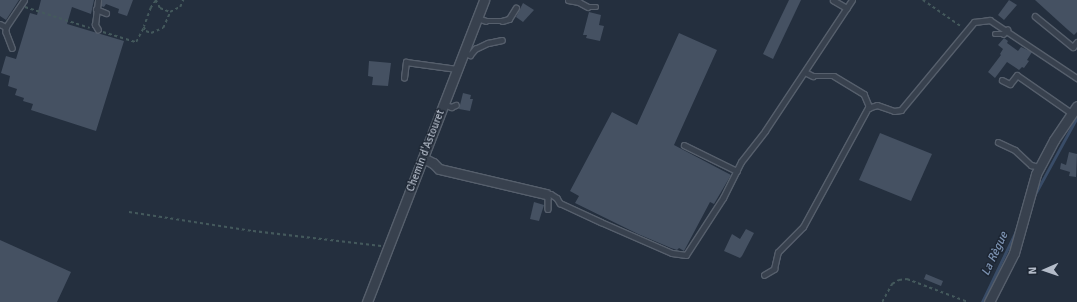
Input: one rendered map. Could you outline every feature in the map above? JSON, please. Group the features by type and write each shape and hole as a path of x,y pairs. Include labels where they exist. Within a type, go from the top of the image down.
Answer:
{"street":[{"name":"Chemin d'Astouret","path":"367,302 484,0"},
{"path":"990,302 1014,253 1036,174 1054,140 1075,110"},
{"path":"423,158 433,162 439,169 546,194"}],"lane":[{"path":"12,48 6,32 6,27 24,0"},
{"path":"98,0 95,25 98,30"},
{"path":"568,0 579,2 588,7 596,7"},
{"path":"833,0 847,8"},
{"path":"548,209 548,198 546,194 550,194 557,198 560,203 602,222 672,253 686,255 723,198 741,162 765,131 852,0"},
{"path":"96,8 106,13"},
{"path":"477,18 486,21 502,21 509,19 516,8"},
{"path":"1035,16 1073,47 1077,42"},
{"path":"764,275 774,269 778,252 803,227 870,108 877,105 894,111 901,110 974,22 990,20 1077,78"},
{"path":"0,24 6,27"},
{"path":"995,34 1003,34 1007,30"},
{"path":"464,52 470,55 475,49 488,43 502,40"},
{"path":"404,78 406,62 458,69"},
{"path":"805,72 813,76 834,76 864,94 870,108"},
{"path":"1002,80 1010,84 1017,75 1075,110"},
{"path":"444,104 450,107 456,105"},
{"path":"998,142 1015,150 1031,165 1040,167"},
{"path":"684,145 737,171"}],"path":[{"path":"144,27 151,33 163,28 170,12 180,7 183,0"},
{"path":"922,0 954,20 966,30"},
{"path":"21,6 136,42 144,27 151,8 156,1 160,8 170,12"},
{"path":"129,212 253,230 389,247"},
{"path":"882,302 892,284 899,280 907,280 968,302"}],"building":[{"path":"0,0 19,0 6,20 0,16"},
{"path":"41,0 94,0 91,14 72,7 67,24 124,41 96,131 31,110 33,104 23,101 24,98 15,95 17,89 8,86 10,76 1,73 6,56 16,59 30,13 37,15"},
{"path":"102,0 133,0 127,16 118,13 119,9 106,4 104,7 101,6"},
{"path":"789,0 801,0 773,59 763,54"},
{"path":"1009,0 1017,5 1004,20 998,15"},
{"path":"1035,0 1077,0 1077,32 1074,35"},
{"path":"523,3 534,10 523,22 516,17"},
{"path":"589,12 601,15 599,25 604,26 600,41 586,38 587,35 583,35"},
{"path":"679,33 717,50 674,145 731,175 714,204 710,202 684,251 679,248 677,250 671,248 638,234 575,203 579,196 570,191 612,112 637,125"},
{"path":"1004,38 1008,41 1007,43 1018,51 1021,47 1032,52 1027,60 1029,61 1024,68 1022,67 1019,70 1007,62 995,78 988,72 1001,55 1000,54 1003,49 998,45"},
{"path":"369,61 391,63 388,86 372,85 373,77 368,76"},
{"path":"463,93 471,95 470,99 473,99 470,111 459,109"},
{"path":"880,133 932,154 911,201 859,180"},
{"path":"1069,152 1077,154 1076,177 1069,176 1070,172 1060,169 1061,163 1066,165"},
{"path":"534,202 544,205 539,221 530,219"},
{"path":"746,229 754,233 740,258 724,251 732,234 740,239"},
{"path":"0,240 71,272 57,302 0,302"},
{"path":"926,274 943,281 941,286 924,279"}],"waterway":[{"name":"La Règue","path":"1034,196 1077,117"},
{"name":"La Règue","path":"982,302 1016,231"}]}
